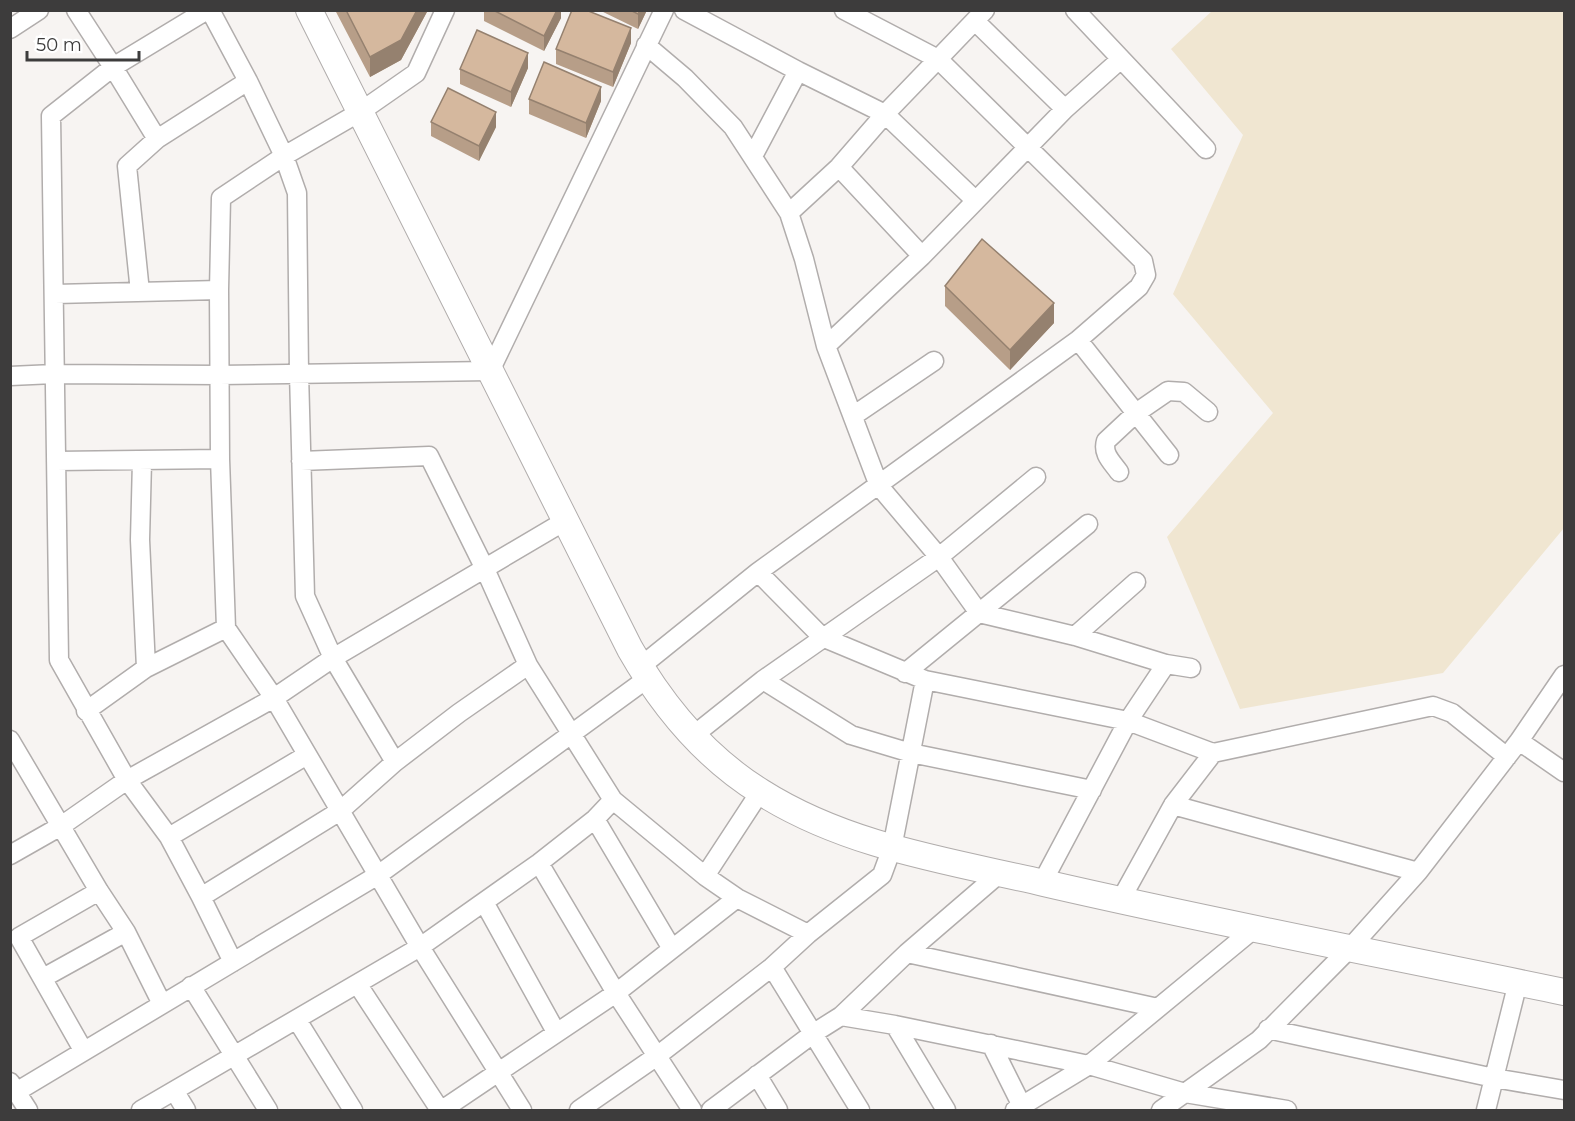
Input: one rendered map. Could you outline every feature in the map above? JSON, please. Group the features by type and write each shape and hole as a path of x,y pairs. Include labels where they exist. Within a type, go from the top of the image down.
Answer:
{"street":[{"path":"10,29 39,10"},
{"path":"76,10 114,67 157,139"},
{"path":"233,962 169,837 127,780 59,660 51,116 114,67 208,10 248,81 284,156 297,193 305,596 333,658 395,762"},
{"path":"309,10 565,521 644,673 694,735 725,766 760,792 793,810 846,833 908,853 1120,901 1564,992"},
{"path":"446,10 416,73 360,112 284,156 221,198 219,375 226,628 274,698 420,947 522,1110"},
{"path":"490,371 664,10"},
{"path":"684,10 885,114 975,200"},
{"path":"28,1110 13,1087 83,1050 378,875 570,734 644,673 758,572 1078,340 1139,287 1146,275 1143,261 938,59 844,10"},
{"path":"1075,10 1206,149"},
{"path":"789,213 839,167 885,114 980,16 1065,109"},
{"path":"646,45 685,78 733,127 789,213 804,259 826,346 879,486 939,557 979,614 1075,636 1166,664 1191,668"},
{"path":"826,346 922,256 1065,109 1121,59"},
{"path":"753,156 798,71"},
{"path":"140,292 127,166 157,139 248,81"},
{"path":"839,167 922,256"},
{"path":"55,294 219,290"},
{"path":"1078,340 1169,455"},
{"path":"853,416 934,361"},
{"path":"10,376 490,371"},
{"path":"1119,471 1106,454 1104,446 1106,441 1136,413 1168,391 1184,393 1208,412"},
{"path":"301,461 429,456 485,569 528,665 613,800 705,876 737,898 808,934"},
{"path":"56,461 220,459"},
{"path":"142,461 141,540 146,668"},
{"path":"694,735 763,680 939,557 1036,477"},
{"path":"10,855 61,826 127,780 274,698 333,658 565,521"},
{"path":"905,673 1088,524"},
{"path":"758,572 822,638 905,673 925,680 1128,721 1213,753 1433,706 1452,712 1507,757"},
{"path":"1075,636 1136,582"},
{"path":"86,711 146,668 226,628"},
{"path":"1042,883 1128,721 1166,664"},
{"path":"201,897 340,811 395,762 459,713 528,665"},
{"path":"1161,1110 1259,1040 1350,948 1418,872 1520,741 1564,675"},
{"path":"763,680 852,735 911,753 1092,790"},
{"path":"579,1110 657,1056 772,967 808,934 882,875 892,848 925,680"},
{"path":"10,740 99,891 126,932 162,1004"},
{"path":"1520,741 1564,772"},
{"path":"1120,901 1173,804 1213,753"},
{"path":"169,837 307,755"},
{"path":"705,876 760,792"},
{"path":"141,1110 420,947 539,862 595,819 613,800"},
{"path":"1173,804 1418,872"},
{"path":"595,819 672,949"},
{"path":"539,862 616,993 692,1110"},
{"path":"711,1110 814,1033 841,1016 907,953 1000,873"},
{"path":"83,1050 19,937 99,891"},
{"path":"358,985 441,1110 616,993 737,898"},
{"path":"484,902 556,1032"},
{"path":"991,1044 1018,1108 1089,1065 1255,928"},
{"path":"43,978 126,932"},
{"path":"907,953 1158,1008"},
{"path":"772,967 860,1110"},
{"path":"1486,1110 1518,982"},
{"path":"191,986 268,1110"},
{"path":"841,1016 1089,1065 1185,1093 1287,1110"},
{"path":"297,1020 353,1110"},
{"path":"895,1025 946,1110"},
{"path":"1269,1029 1494,1078 1564,1090"},
{"path":"757,1075 778,1110"},
{"path":"175,1092 186,1110"}],"shaded area":[{"path":"1212,11 1564,11 1564,528 1443,673 1240,709 1167,537 1273,413 1173,294 1243,135 1171,49"}],"building":[{"path":"346,10 417,10 401,40 370,57"},
{"path":"493,10 557,10 544,36"},
{"path":"572,10 586,10 631,28 613,72 556,49"},
{"path":"477,30 528,53 511,92 460,69"},
{"path":"544,62 601,87 586,123 529,99"},
{"path":"448,88 496,112 479,146 431,122"},
{"path":"982,239 1054,303 1010,350 945,286"}]}
